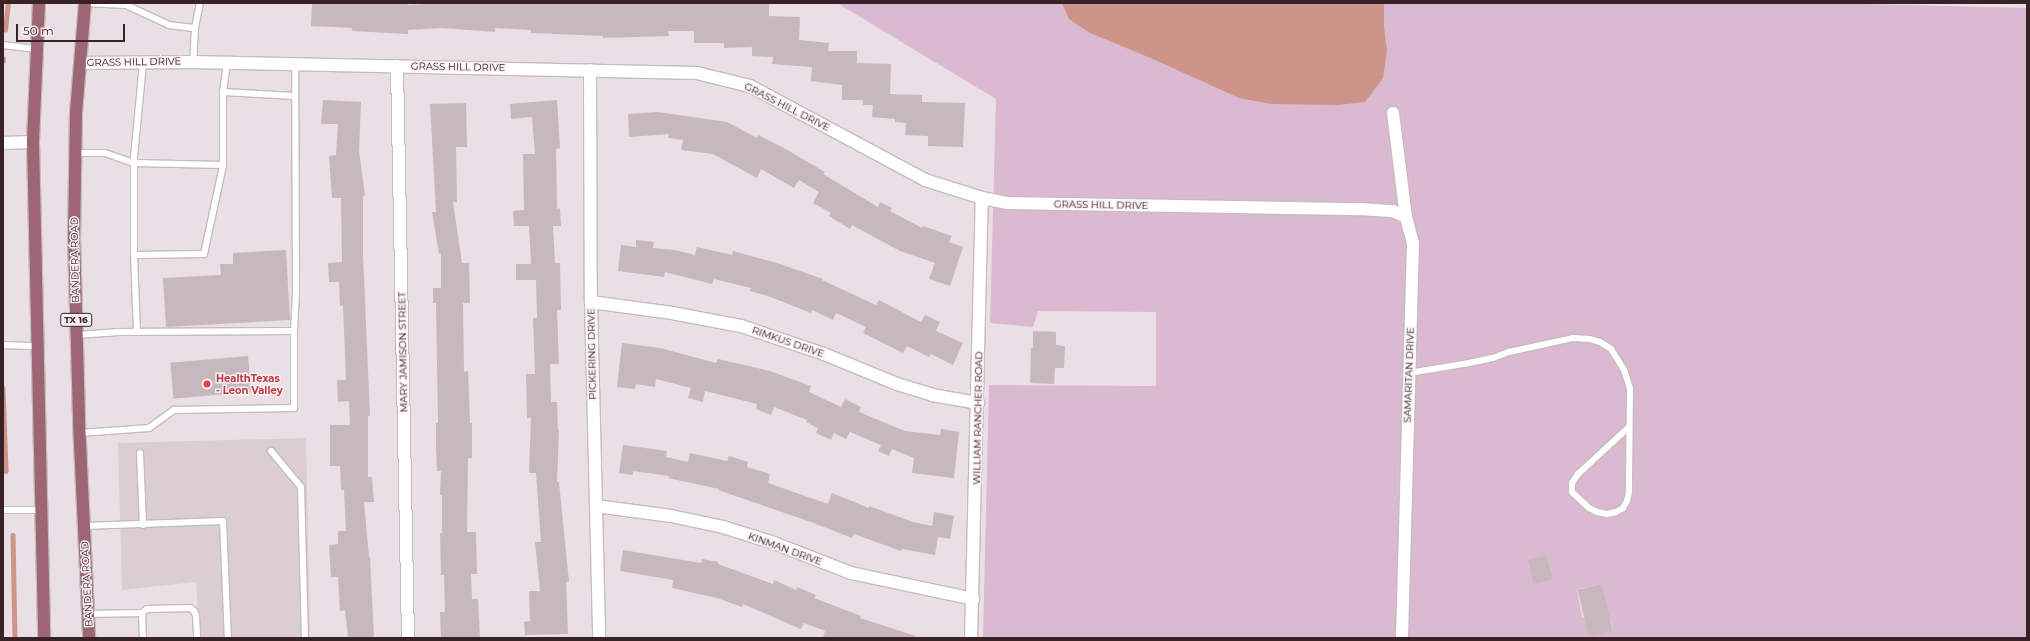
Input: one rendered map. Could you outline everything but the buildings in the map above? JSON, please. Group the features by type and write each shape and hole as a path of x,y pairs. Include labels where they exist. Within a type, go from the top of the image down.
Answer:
{"main road":[{"path":"39,3 32,142 44,638"},
{"name":"BANDERA ROAD","path":"85,3 76,112 74,238 80,433 89,638"}],"street":[{"name":"GRASS HILL DRIVE","path":"81,63 227,62 697,73 750,86 925,180 982,198 1007,203 1361,209 1392,211 1406,217"},
{"name":"MARY JAMISON STREET","path":"397,66 408,638"},
{"name":"PICKERING DRIVE","path":"590,70 591,302 599,638"},
{"name":"SAMARITAN DRIVE","path":"1393,113 1406,217 1413,243 1402,638"},
{"path":"3,143 32,142"},
{"name":"WILLIAM RANCHER ROAD","path":"972,638 982,198"},
{"name":"RIMKUS DRIVE","path":"591,302 672,313 741,326 824,354 904,386 932,395 978,403"},
{"name":"KINMAN DRIVE","path":"596,506 671,516 723,527 774,544 851,573 973,599"}],"lane":[{"path":"85,3 127,4 169,25 195,28"},
{"path":"193,62 195,28 200,3"},
{"path":"3,45 36,48"},
{"path":"134,255 204,254 223,165 223,92 227,62"},
{"path":"137,332 134,255 134,163 143,63"},
{"path":"80,433 149,428 174,410 294,408 294,331 296,294 295,64"},
{"path":"223,92 295,96"},
{"path":"76,153 105,154 134,163 223,165"},
{"path":"77,335 137,332 294,331"},
{"path":"1409,373 1469,363 1551,342 1574,338 1590,339 1600,342 1611,349 1624,370 1630,388 1630,471 1627,501 1623,508 1616,512 1607,514 1589,508 1572,492 1572,482 1578,474 1629,427"},
{"path":"3,345 37,346"},
{"path":"271,451 301,487 305,638"},
{"path":"140,453 143,525"},
{"path":"3,510 41,510"},
{"path":"84,526 223,521 228,638"},
{"path":"88,614 142,613 147,609 190,608 194,611 196,616 197,638"},
{"path":"142,613 143,638"}],"shaded area":[{"path":"837,3 1827,3 2027,8 2027,638 983,638 989,385 1156,386 1156,312 1038,311 1033,327 990,323 996,99","holes":["1547,555 1553,578 1534,584 1528,560","1602,584 1608,613 1603,621 1611,620 1613,631 1589,617 1582,618 1577,589"]},
{"path":"1062,3 1384,3 1384,27 1387,51 1383,78 1365,102 1338,105 1271,104 1239,98 1153,59 1090,33 1069,19"},
{"path":"306,438 310,638 200,638 196,582 122,590 118,443"}],"waterway":[{"path":"5,30 8,3"},
{"path":"3,388 6,471"},
{"path":"13,535 15,638"}],"place":[{"name":"HealthTexas - Leon Valley","path":"207,384"}]}
